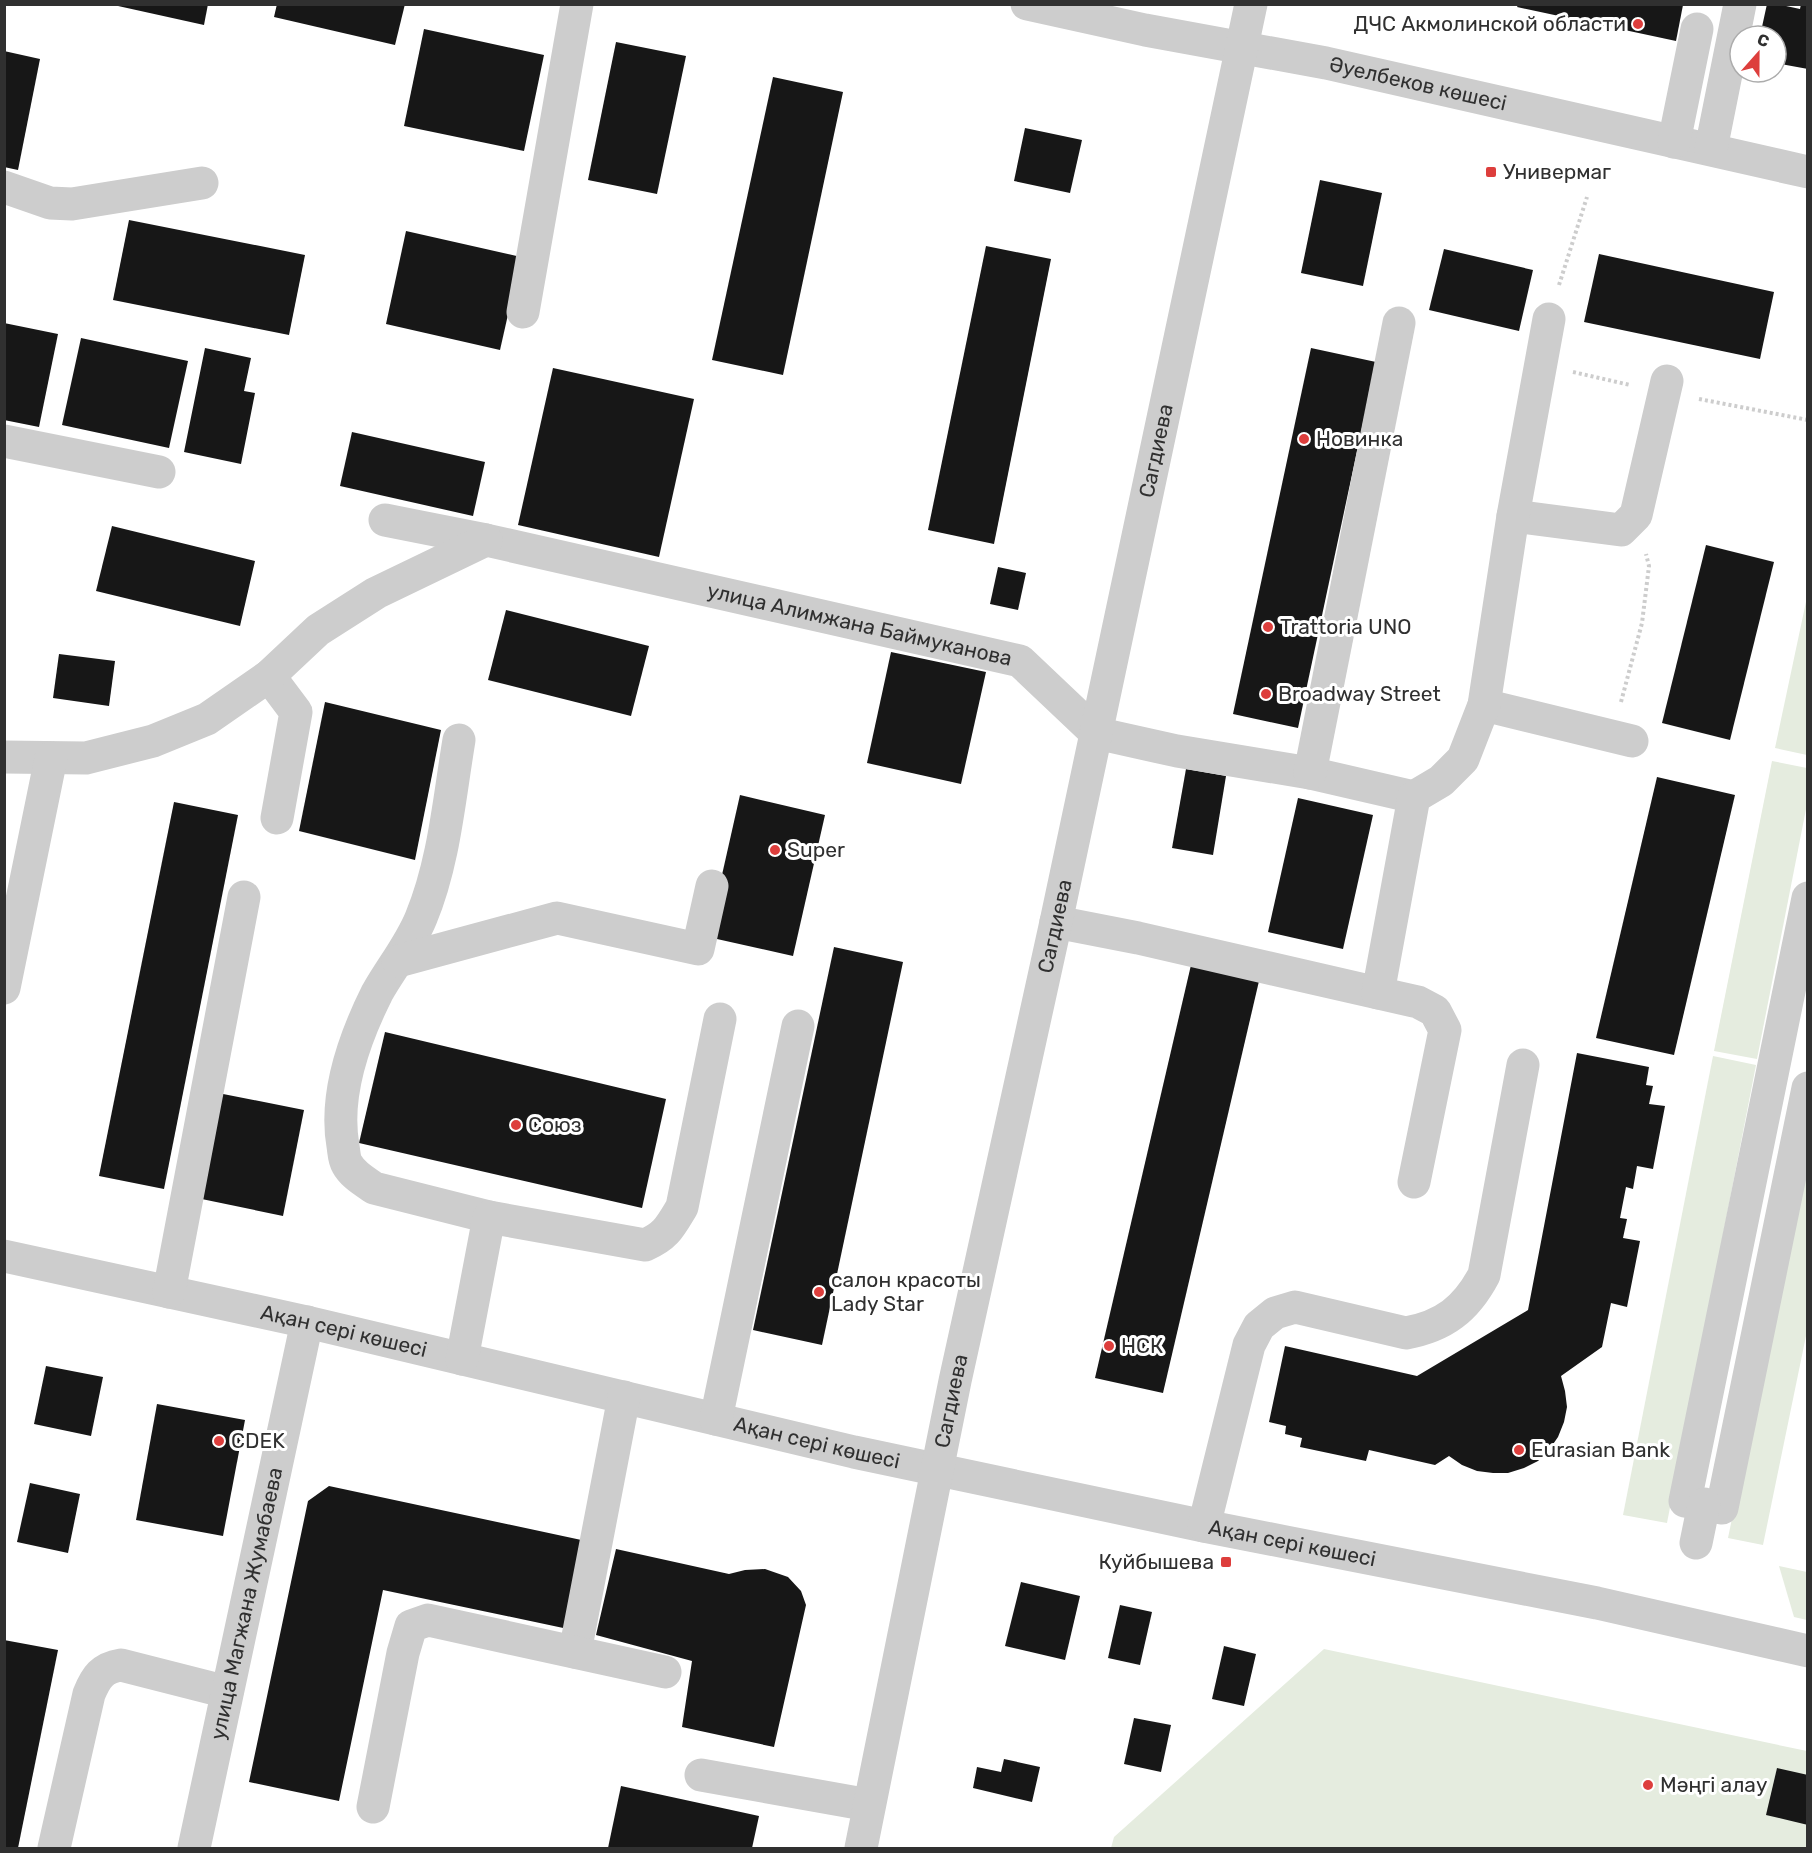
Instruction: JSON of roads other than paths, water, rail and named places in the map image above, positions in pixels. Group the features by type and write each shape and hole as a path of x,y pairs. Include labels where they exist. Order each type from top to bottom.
{"street":[{"path":"523,312 577,4"},
{"name":"Әуелбеков көшесі","path":"1027,4 1145,30 1326,63 1808,172"},
{"name":"Сагдиева","path":"861,1848 956,1381 1251,4"},
{"path":"1712,149 1740,4"},
{"path":"1674,142 1697,28"},
{"path":"4,187 50,203 72,204 202,183"},
{"path":"1096,733 1177,751 1310,772 1414,797 1441,781 1463,759 1484,705 1513,516 1549,320"},
{"path":"1310,772 1399,322"},
{"path":"1513,516 1621,530 1636,515 1667,381"},
{"path":"4,441 159,472"},
{"name":"улица Алимжана Баймуканова","path":"385,520 486,540 1020,661 1096,733"},
{"path":"4,757 86,758 153,741 207,719 269,676 318,630 376,593 486,540"},
{"path":"269,676 296,712 277,818"},
{"path":"1484,705 1622,738"},
{"path":"459,741 439,862 421,919 364,1021 352,1055 344,1089 339,1126 345,1163 358,1177 374,1188 489,1217 645,1245 660,1239 682,1207 720,1019"},
{"path":"4,988 51,758"},
{"path":"1378,993 1414,797"},
{"path":"398,961 557,918 698,949 712,886"},
{"path":"169,1292 244,897"},
{"path":"1769,1090 1807,1093 1722,1508 1685,1501 1769,1090 1799,985 1808,898"},
{"path":"1056,922 1138,938 1418,1002 1435,1011 1445,1030 1414,1182"},
{"path":"716,1419 798,1026"},
{"path":"1204,1526 1249,1345 1259,1326 1275,1313 1295,1307 1406,1333 1424,1329 1444,1320 1474,1294 1484,1275 1523,1065"},
{"path":"1747,1197 1784,1205"},
{"path":"462,1359 489,1217"},
{"name":"Ақан сері көшесі","path":"4,1256 307,1323 938,1470 1204,1526 1597,1604 1808,1651"},
{"path":"1724,1309 1761,1316"},
{"name":"улица Магжана Жумабаева","path":"194,1848 307,1323"},
{"path":"575,1652 624,1397"},
{"path":"1703,1413 1740,1422"},
{"path":"1696,1543 1704,1504"},
{"path":"373,1807 403,1653 411,1626 428,1620 665,1672"},
{"path":"54,1848 89,1694 100,1674 110,1667 121,1665 227,1692"},
{"path":"701,1775 869,1805"}],"place":[{"name":"ДЧС Акмолинской области","path":"1638,24"},
{"name":"Универмаг","path":"1491,172"},
{"name":"Новинка","path":"1304,439"},
{"name":"Trattoria UNO","path":"1268,627"},
{"name":"Broadway Street","path":"1266,694"},
{"name":"Super","path":"775,850"},
{"name":"Союз","path":"516,1125"},
{"name":"салон красоты Lady Star","path":"819,1292"},
{"name":"НСК","path":"1109,1346"},
{"name":"CDEK","path":"219,1441"},
{"name":"Eurasian Bank","path":"1519,1450"},
{"name":"Куйбышева","path":"1226,1562"},
{"name":"Мәңгі алау","path":"1648,1785"}]}
